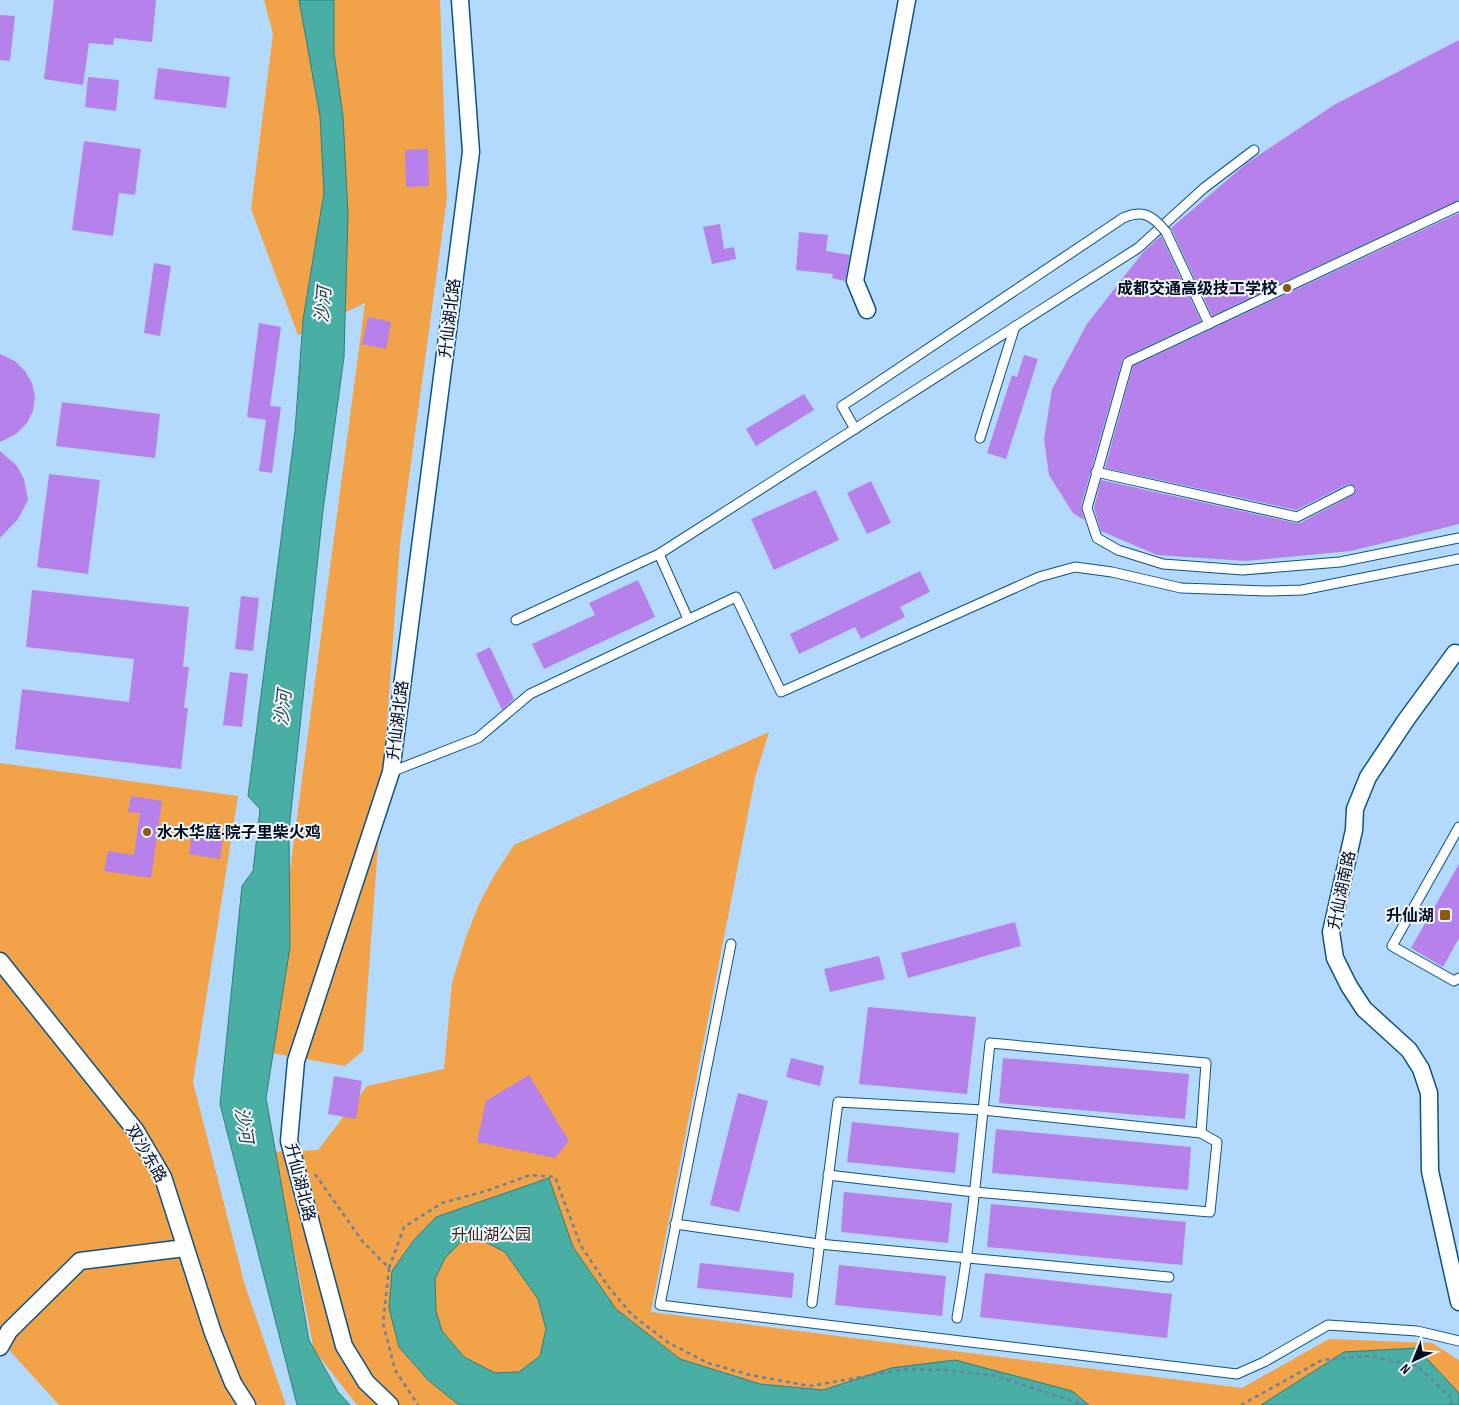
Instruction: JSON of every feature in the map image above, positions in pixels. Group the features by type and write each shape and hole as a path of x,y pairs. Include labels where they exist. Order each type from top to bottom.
{"street":[{"name":"升仙湖北路","path":"390,1405 366,1382 344,1346 289,1140 296,1060 391,772 471,152 460,0"},
{"path":"867,310 855,281 907,0"},
{"name":"升仙湖南路","path":"1456,653 1406,720 1368,778 1355,809 1354,830 1331,932 1335,958 1349,986 1364,1009 1409,1050 1421,1069 1429,1094 1430,1171 1459,1302"},
{"name":"双沙东路","path":"0,961 136,1131 163,1177 213,1333 233,1383 247,1405"},
{"path":"0,1347 9,1332 80,1261 186,1248"}],"lane":[{"path":"516,620 659,554 1138,248 1204,188 1254,150"},
{"path":"1459,206 1128,362 1087,508 1097,538 1118,550 1163,564 1243,570 1340,562 1459,538"},
{"path":"855,429 842,406 1123,218 1138,214 1148,215 1156,220 1170,237 1209,324"},
{"path":"980,438 1015,326"},
{"path":"1096,472 1297,517 1350,490"},
{"path":"659,554 688,619"},
{"path":"391,772 478,738 530,694 736,597 780,692 1039,577 1075,567 1112,572 1181,588 1267,591 1302,590 1459,559"},
{"path":"1459,827 1392,946 1454,981 1459,978"},
{"path":"731,944 660,1305 1237,1374 1264,1362 1328,1325 1417,1331 1459,1341"},
{"path":"957,1318 968,1258 990,1043 1206,1063 1201,1133"},
{"path":"812,1303 819,1244 828,1175 838,1102 983,1110 1201,1133 1217,1142 1210,1212 974,1192 828,1175"},
{"path":"675,1224 819,1244 1170,1277"}],"path":[{"path":"311,1168 363,1242 389,1268 383,1323 396,1370 418,1405"},
{"path":"1240,1405 1322,1360 1368,1356 1418,1366 1452,1400 1450,1405"}],"green space":[{"path":"264,0 440,0 447,198 400,544 363,1051 345,1066 266,1052 365,303 298,335 251,209 273,34"},
{"name":"升仙湖公园","path":"769,732 755,778 651,1312 1242,1388 1329,1339 1432,1343 1459,1360 1459,1405 357,1405 314,1350 274,1152 318,1150 367,1086 444,1069 452,983 466,937 479,904 514,845"},
{"path":"0,763 238,796 193,1082 244,1282 286,1405 59,1405 0,1340"}],"water":[{"name":"沙河","path":"299,0 334,0 334,53 343,116 348,215 344,357 323,510 289,830 290,947 266,1098 309,1340 338,1392 350,1405 297,1405 220,1104 242,886 253,871 260,809 248,796 295,431 303,320 324,193 320,116"},
{"path":"549,1178 573,1247 616,1309 680,1359 760,1384 823,1390 891,1368 955,1360 1072,1391 1089,1405 459,1405 428,1380 399,1347 389,1308 392,1271 414,1240 436,1217","holes":["481,1240 505,1252 538,1299 546,1329 540,1356 519,1372 495,1373 464,1357 442,1331 436,1311 435,1279 445,1258 461,1242"]},
{"path":"1417,1348 1459,1393 1459,1405 1261,1405 1344,1352"}],"building":[{"path":"54,0 156,0 152,42 114,38 113,45 89,43 83,85 44,79"},
{"path":"0,15 15,16 10,61 0,60"},
{"path":"1459,40 1459,200 1212,316 1171,228 1247,163 1334,105"},
{"path":"158,68 230,77 226,108 154,99"},
{"path":"88,77 119,80 116,111 85,107"},
{"path":"84,141 141,149 135,195 119,193 113,236 72,230"},
{"path":"428,149 429,186 406,187 405,150"},
{"path":"1459,213 1459,524 1351,551 1246,561 1157,555 1101,531 1094,508 1101,480 1296,523 1300,523 1353,495 1356,488 1348,484 1296,510 1105,468 1133,366"},
{"path":"720,224 724,249 734,247 736,259 712,264 703,227"},
{"path":"799,232 828,235 826,251 850,255 845,281 832,278 833,274 796,270"},
{"path":"1161,236 1201,321 1123,358 1081,506 1084,520 1073,513 1049,475 1044,439 1052,389 1087,324 1144,251"},
{"path":"154,263 171,266 160,336 144,333"},
{"path":"368,317 391,322 386,349 362,344"},
{"path":"259,323 281,327 270,406 281,407 272,473 259,471 266,420 247,417"},
{"path":"0,354 15,361 25,371 32,383 35,397 33,411 27,423 16,434 0,442"},
{"path":"1024,355 1038,359 1006,459 987,453 1012,375 1017,377"},
{"path":"804,394 814,410 756,446 746,429"},
{"path":"62,402 160,414 155,458 56,446"},
{"path":"0,451 17,466 24,479 28,500 18,519 0,538"},
{"path":"49,474 100,480 88,574 37,567"},
{"path":"871,481 891,523 867,534 847,493"},
{"path":"816,490 839,540 774,570 751,519"},
{"path":"920,571 930,592 900,607 905,617 861,639 855,627 799,654 790,634"},
{"path":"638,580 655,617 544,669 532,644 595,615 589,603"},
{"path":"32,590 189,607 183,667 189,667 184,708 188,708 181,769 15,749 22,689 129,702 134,659 26,647"},
{"path":"241,596 259,598 253,651 235,649"},
{"path":"490,647 514,699 502,710 476,654"},
{"path":"230,672 248,674 242,727 223,725"},
{"name":"水木华庭·院子里柴火鸡","path":"131,796 162,801 151,878 104,871 108,851 134,855 140,813 128,812"},
{"path":"192,835 223,840 220,859 189,854"},
{"name":"升仙湖","path":"1459,864 1459,938 1443,967 1411,948"},
{"path":"1015,922 1021,946 908,978 901,953"},
{"path":"879,956 885,979 830,992 824,969"},
{"path":"868,1007 976,1017 967,1094 859,1084"},
{"path":"791,1058 824,1066 820,1086 786,1077"},
{"path":"1003,1058 1189,1074 1185,1119 999,1103"},
{"path":"529,1075 569,1141 555,1158 477,1142 486,1101"},
{"path":"334,1076 362,1081 356,1119 328,1114"},
{"path":"738,1093 768,1101 739,1212 710,1205"},
{"path":"852,1122 959,1133 955,1173 847,1162"},
{"path":"996,1129 1191,1147 1188,1190 992,1173"},
{"path":"844,1192 952,1203 948,1243 841,1232"},
{"path":"991,1204 1186,1222 1182,1265 987,1247"},
{"path":"700,1263 794,1273 792,1298 697,1288"},
{"path":"839,1265 946,1276 942,1316 835,1305"},
{"path":"985,1273 1172,1294 1167,1338 980,1317"}],"place":[{"name":"成都交通高级技工学校","path":"1287,288"},
{"name":"水木华庭·院子里柴火鸡","path":"147,832"},
{"name":"升仙湖","path":"1445,915"}]}
